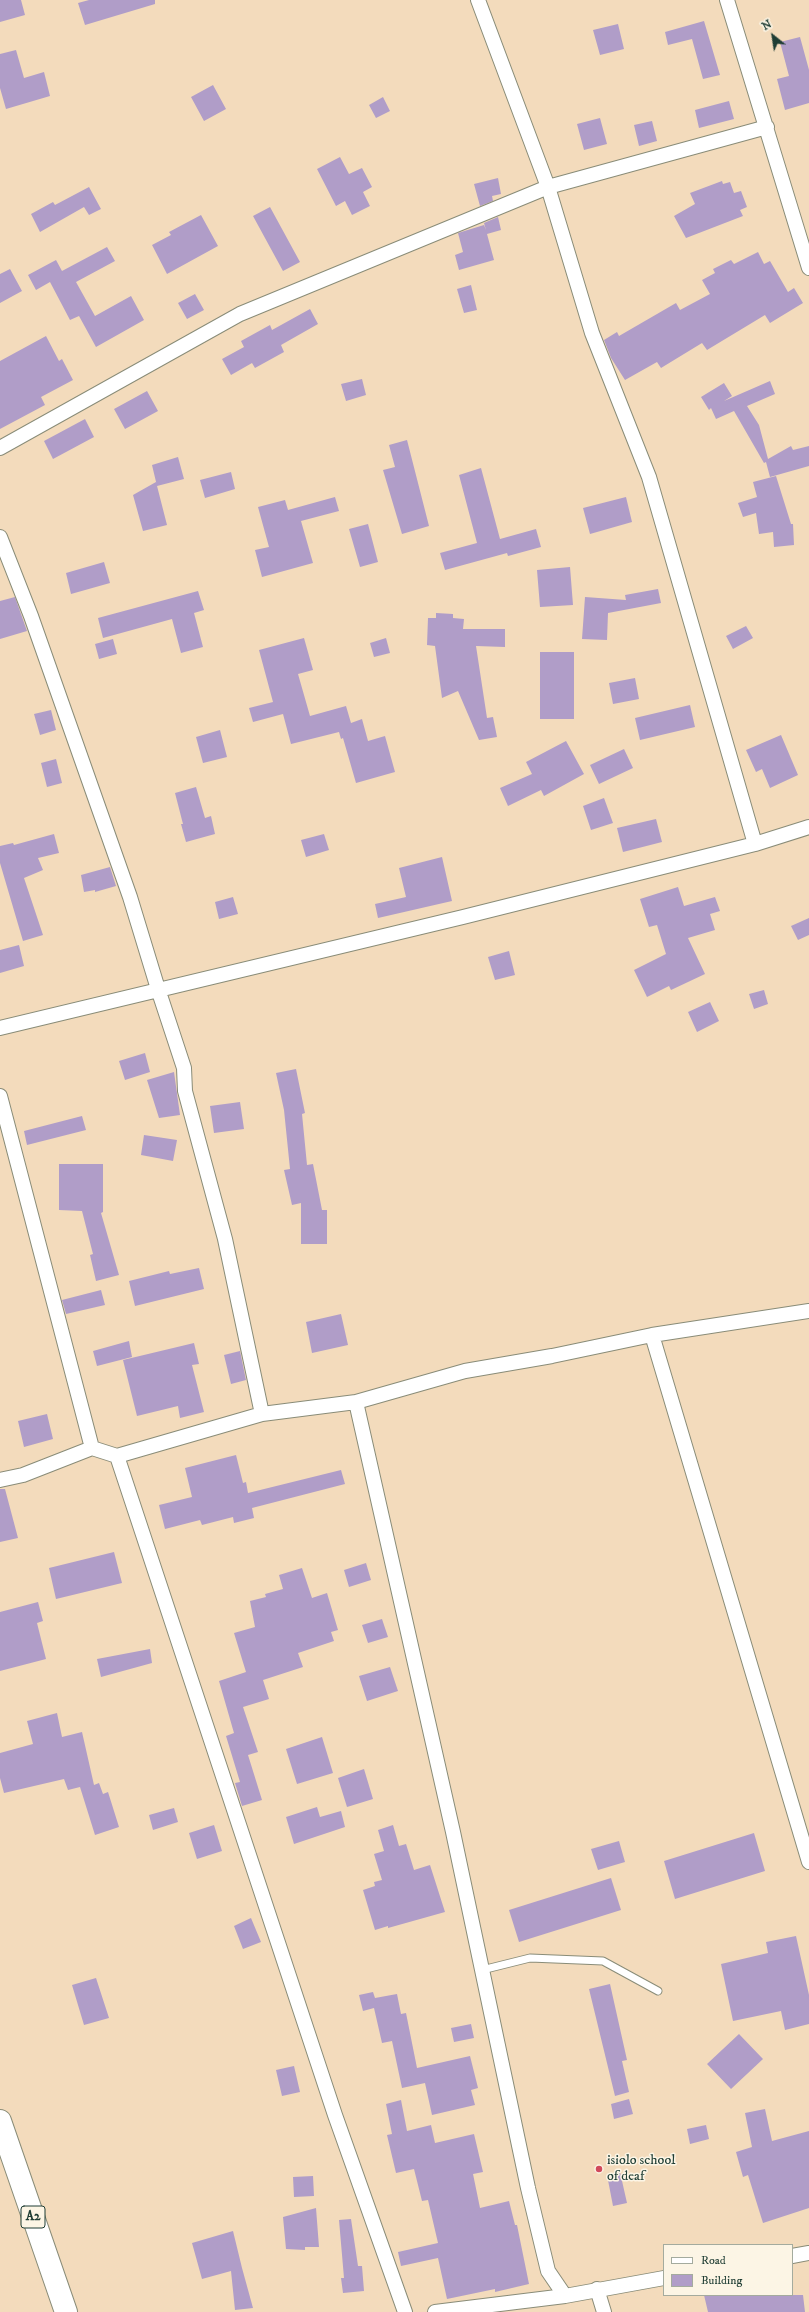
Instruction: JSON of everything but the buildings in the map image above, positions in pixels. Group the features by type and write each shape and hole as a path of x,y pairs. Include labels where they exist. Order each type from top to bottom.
{"highway":[{"name":"A2","path":"0,2121 66,2312"}],"street":[{"path":"478,0 548,187 592,334 649,477 755,844"},
{"path":"727,0 809,268"},
{"path":"0,448 240,314 548,187 767,127"},
{"path":"0,537 30,616 130,897 184,1068 185,1091 225,1239 262,1414"},
{"path":"0,1028 463,917 755,844 809,827"},
{"path":"0,1096 92,1448"},
{"path":"0,1480 23,1475 92,1448 117,1456 262,1414 356,1402 465,1370 552,1356 652,1335 809,1311"},
{"path":"652,1335 809,1862"},
{"path":"356,1402 482,1970 528,2188 548,2271 565,2296"},
{"path":"117,1456 334,2115 405,2312"},
{"path":"793,2256 809,2253"},
{"path":"435,2312 565,2296 663,2278"},
{"path":"598,2289 604,2312"}],"lane":[{"path":"482,1970 530,1958 603,1961 658,1991"}],"place":[{"name":"isiolo school of deaf","path":"599,2169"}]}
